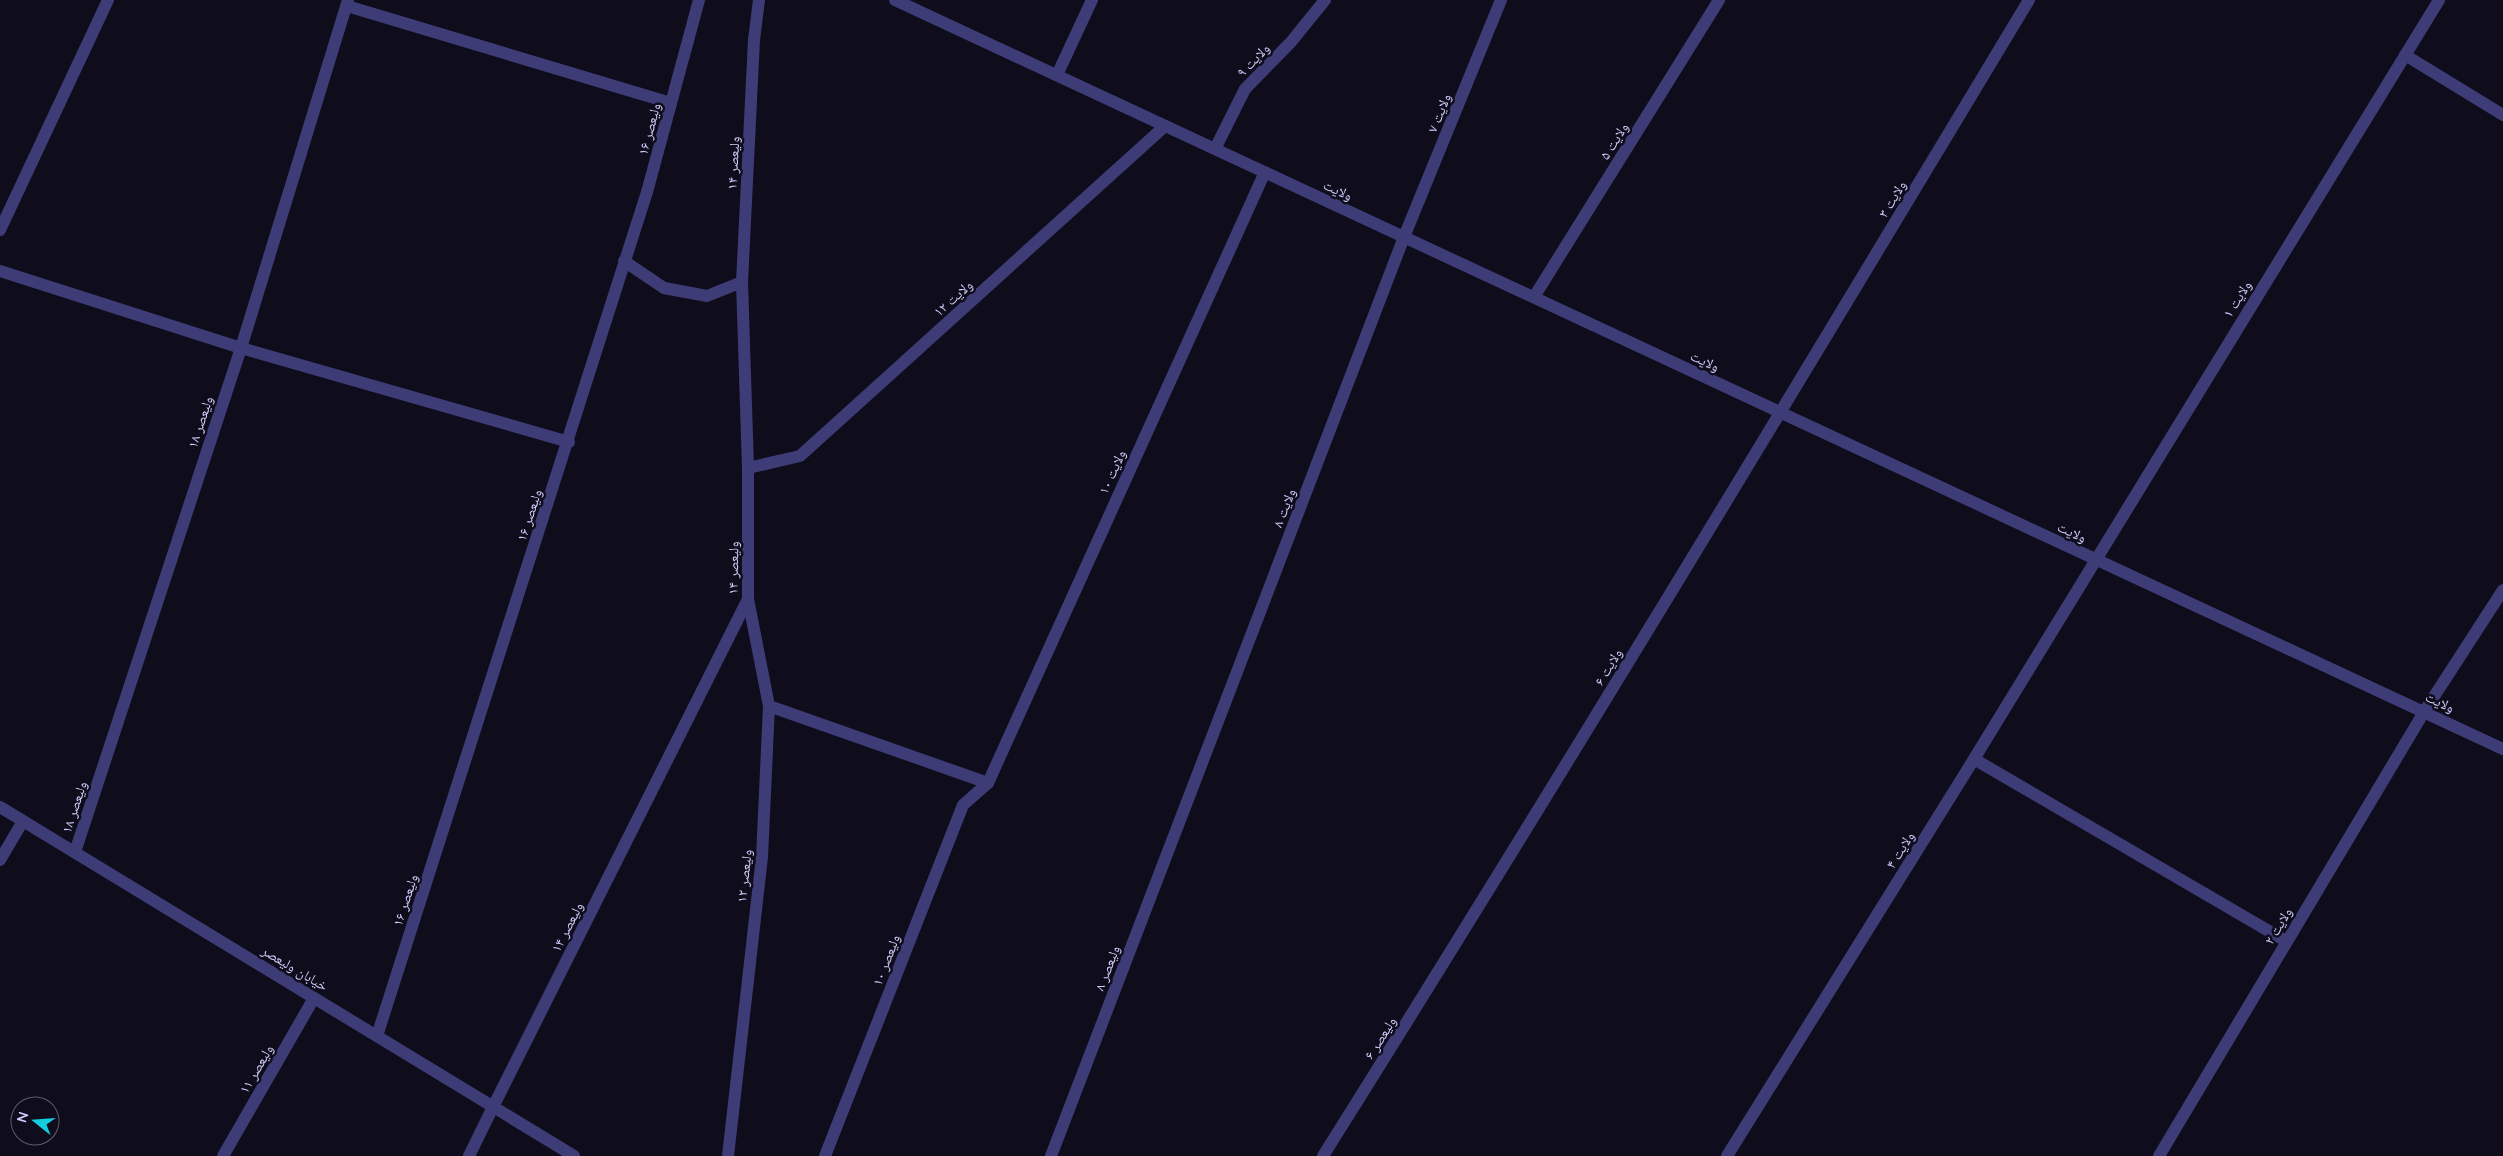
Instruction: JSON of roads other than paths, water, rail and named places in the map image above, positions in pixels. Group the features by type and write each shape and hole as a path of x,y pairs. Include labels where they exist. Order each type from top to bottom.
{"street":[{"path":"0,230 108,0"},
{"name":"ولیعصر ۱۶","path":"377,1036 569,442 647,192 699,0"},
{"name":"ولیعصر ۱۴","path":"469,1156 748,599 748,468 742,282 754,40 758,0"},
{"name":"ولایت","path":"895,0 2503,749"},
{"path":"1057,75 1092,0"},
{"name":"ولایت ۹","path":"1215,149 1245,90 1291,42 1325,0"},
{"name":"ولایت ۷","path":"1404,237 1501,0"},
{"name":"ولایت ۵","path":"1534,297 1719,0"},
{"name":"ولایت ۳","path":"1781,414 2029,0"},
{"name":"ولایت ۱","path":"2096,559 2439,0"},
{"path":"348,3 671,103"},
{"name":"ولیعصر ۱۸","path":"75,852 241,348 348,3"},
{"path":"2404,55 2503,115"},
{"name":"ولایت ۱۲","path":"748,468 800,456 1165,126"},
{"name":"ولایت ۱۰","path":"988,783 1265,172"},
{"name":"ولایت ۸","path":"1192,791 1404,237"},
{"path":"624,261 664,288 707,296 742,282"},
{"path":"0,271 241,348 569,442"},
{"name":"ولایت ۶","path":"1461,936 1781,414"},
{"name":"ولایت ۴","path":"1727,1156 2096,559"},
{"name":"ولایت ۲","path":"2159,1156 2424,712 2503,590"},
{"name":"ولیعصر ۱۲","path":"728,1156 762,857 769,706 748,599"},
{"path":"769,706 988,783"},
{"path":"1974,759 2286,942"},
{"name":"ولیعصر ۱۰","path":"825,1156 963,805 988,783"},
{"name":"ولیعصر ۸","path":"1051,1156 1192,791"},
{"name":"خیابان ولیعصر","path":"0,807 574,1156"},
{"path":"0,860 23,821"},
{"name":"ولیعصر ۶","path":"1323,1156 1461,936"},
{"name":"ولیعصر ۱۱","path":"223,1156 314,998"}]}
